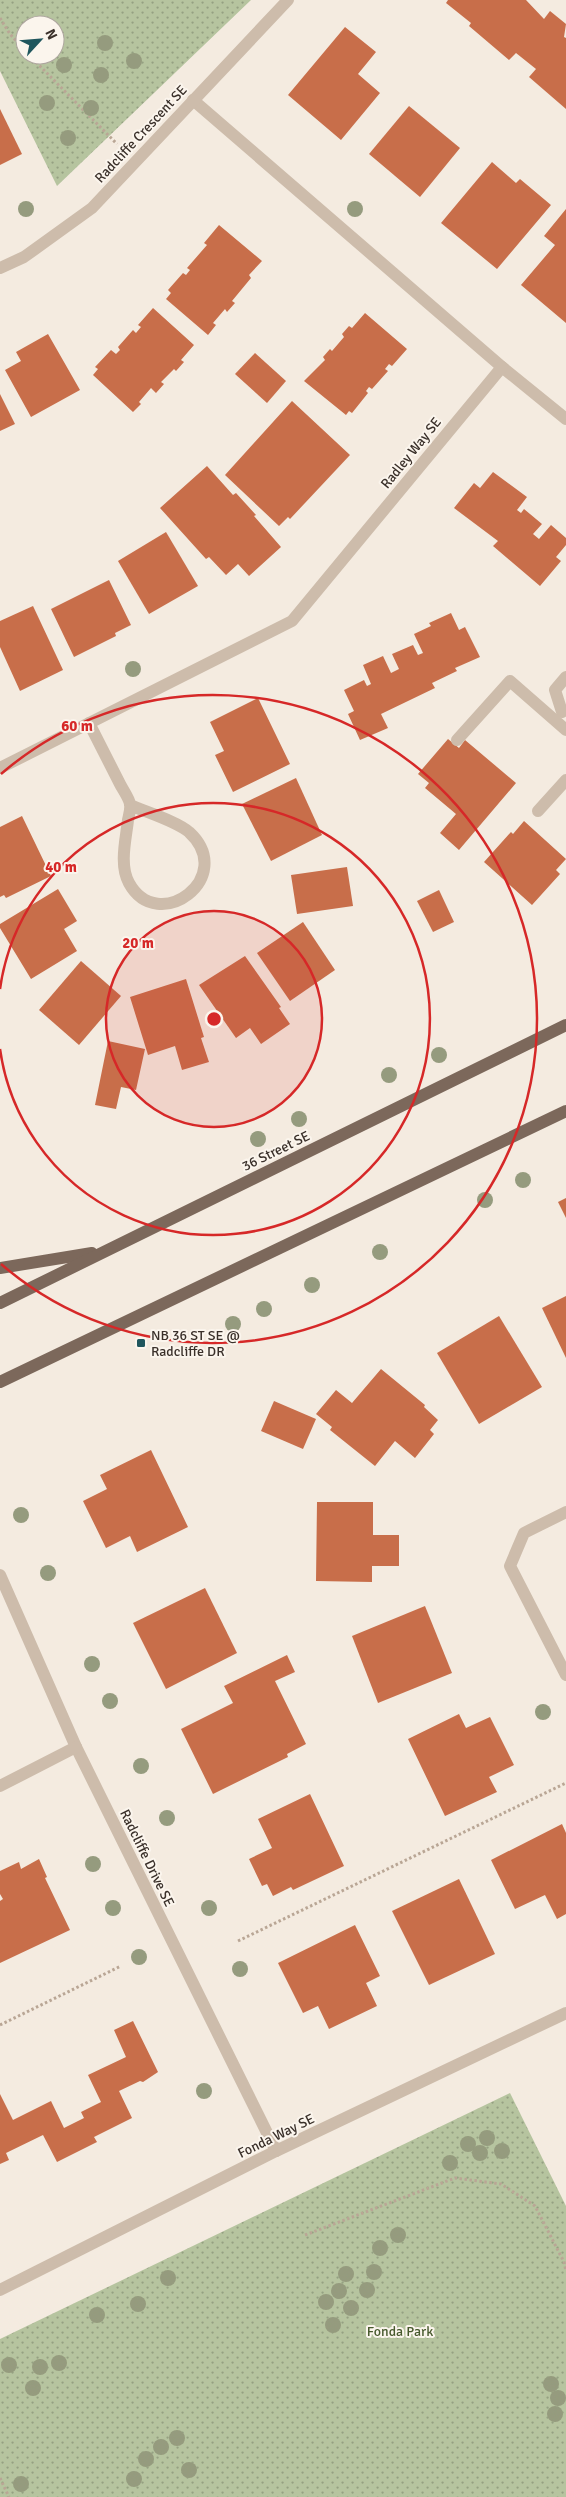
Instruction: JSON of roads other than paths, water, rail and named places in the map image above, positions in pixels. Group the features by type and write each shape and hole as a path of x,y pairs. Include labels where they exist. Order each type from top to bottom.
{"main road":[{"name":"36 Street SE","path":"0,1303 566,1026"},
{"path":"0,1382 566,1111"},
{"path":"0,1268 106,1251"}],"street":[{"name":"Radcliffe Crescent SE","path":"0,268 24,257 92,208 288,0"},
{"path":"193,100 502,367 566,419"},
{"name":"Radley Way SE","path":"0,768 292,621 502,367"},
{"path":"566,677 555,690 566,730"},
{"path":"457,740 510,681 561,714"},
{"path":"89,723 130,804 124,859 125,872 130,884 149,901 162,904 175,902 187,896 196,888 203,870 202,850 196,839 187,830 130,804"},
{"path":"538,811 566,780"},
{"path":"566,1512 524,1533 510,1566 566,1676"},
{"name":"Radcliffe Drive SE","path":"0,1575 76,1747 276,2151"},
{"path":"0,1786 76,1747"},
{"name":"Fonda Way SE","path":"0,2290 276,2151 566,2012"}],"place":[{"name":"NB 36 ST SE @ Radcliffe DR","path":"141,1343"}],"park label":[{"name":"Fonda Park","path":"400,2331"}]}
